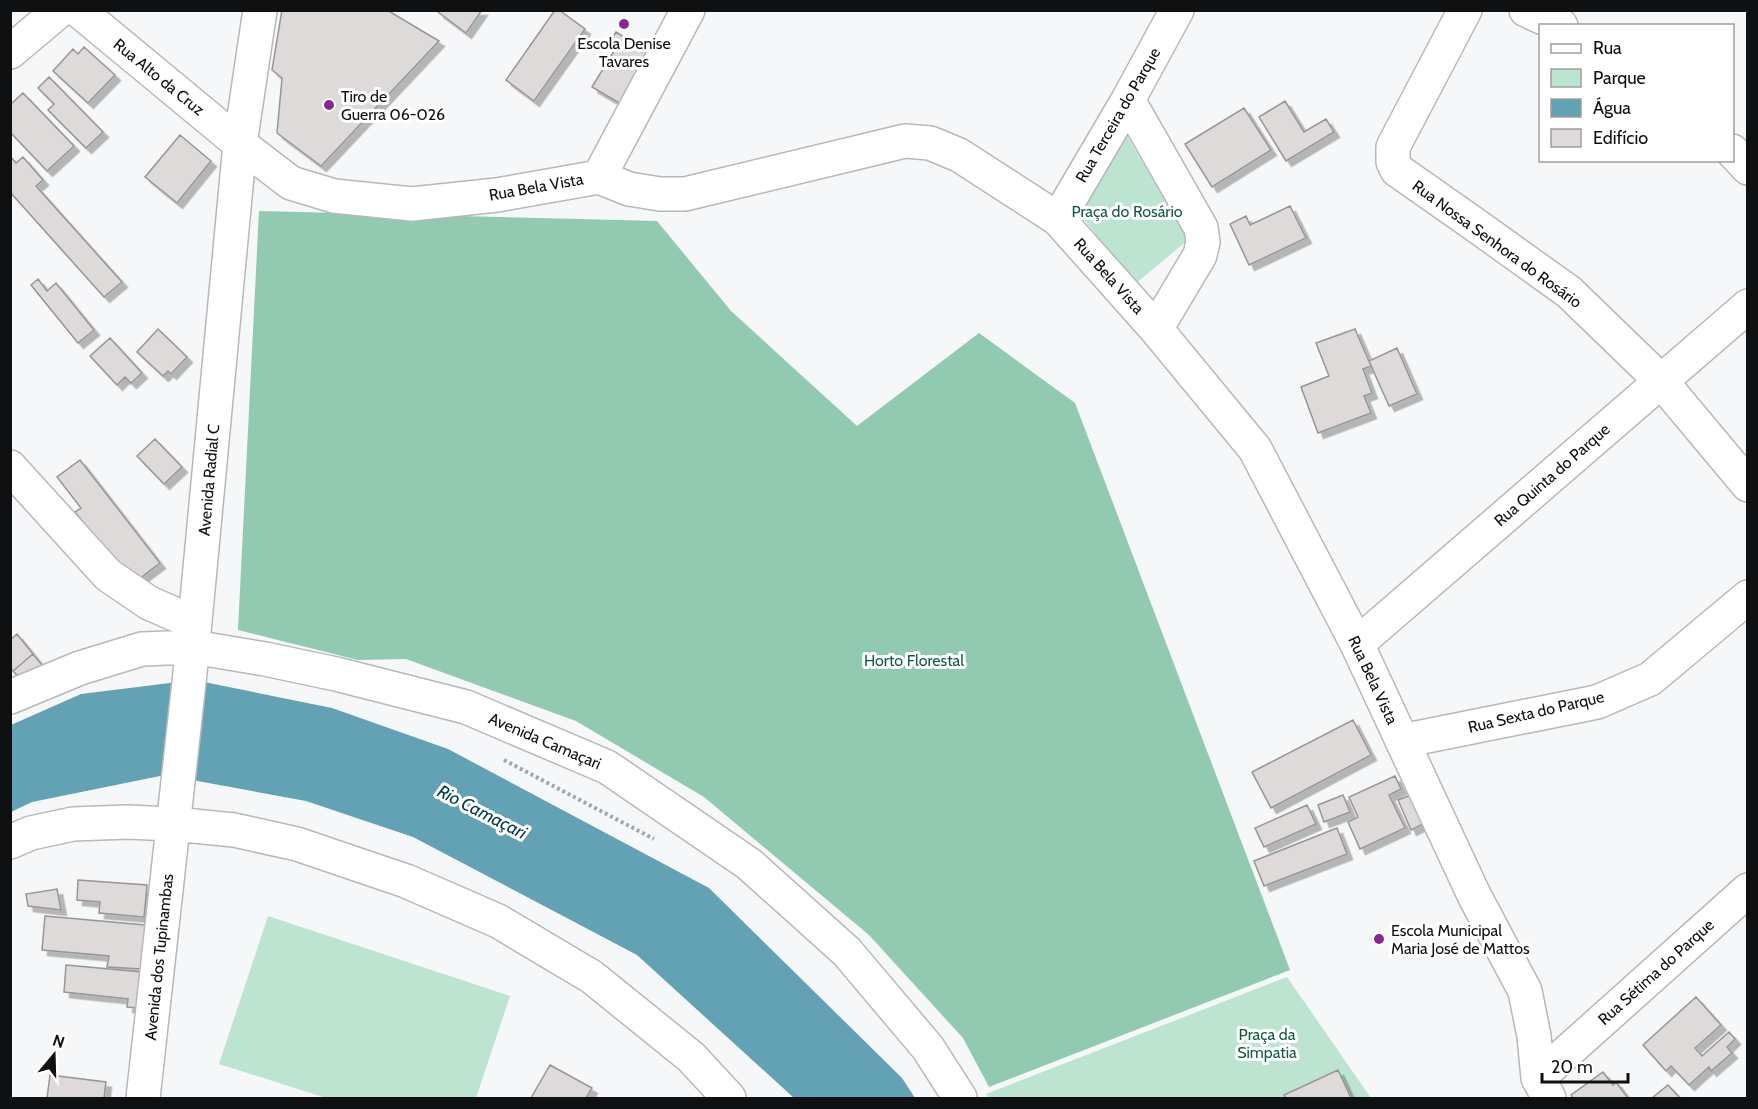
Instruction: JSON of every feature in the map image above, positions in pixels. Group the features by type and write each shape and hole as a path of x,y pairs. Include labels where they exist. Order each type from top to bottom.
{"street":[{"path":"10,52 60,10"},
{"name":"Rua Alto da Cruz","path":"78,10 240,144"},
{"name":"Avenida Radial C","path":"175,808 193,648 240,144 260,10"},
{"path":"599,177 688,10"},
{"name":"Rua Terceira do Parque","path":"1058,219 1128,100 1177,10"},
{"name":"Rua Nossa Senhora do Rosário","path":"1465,10 1393,147 1393,162 1396,170 1569,292 1660,381 1748,485"},
{"path":"1526,10 1557,24"},
{"path":"1128,100 1201,228 1203,242 1200,255 1156,329"},
{"name":"Rua Bela Vista","path":"240,144 291,183 334,196 412,204 498,195 599,177 629,189 660,194 685,194 905,141 930,143 959,155 1058,219 1156,329 1255,449 1357,644 1474,895 1525,991 1544,1088"},
{"path":"1734,153 1748,168"},
{"name":"Rua Quinta do Parque","path":"1357,644 1748,306"},
{"path":"10,467 108,575 149,603 193,648"},
{"name":"Rua Sexta do Parque","path":"1402,741 1597,702 1650,679 1748,597"},
{"name":"Avenida Camaçari","path":"10,697 80,668 142,649 193,648 265,659 336,674 466,707 607,767 749,864 847,952 928,1048 960,1098"},
{"path":"10,842 31,833 73,824 127,822 175,808 234,830 297,844 406,881 498,921 592,977 691,1057 729,1098"},
{"name":"Avenida dos Tupinambas","path":"143,1098 175,808"},
{"name":"Rua Sétima do Parque","path":"1544,1088 1748,890"}],"path":[{"path":"495,755 659,842"}],"green space":[{"name":"Praça do Rosário","path":"1126,134 1188,240 1135,284 1080,214"},
{"name":"Horto Florestal","path":"259,211 657,221 731,311 857,426 979,333 1075,403 1290,970 989,1087 963,1038 869,935 704,797 576,721 406,659 358,660 238,630"},
{"path":"268,916 510,996 476,1098 326,1098 219,1064"},
{"name":"Praça da Simpatia","path":"1287,977 1371,1098 989,1098 986,1094"}],"water":[{"name":"Rio Camaçari","path":"194,680 332,708 448,749 709,888 902,1078 915,1098 794,1098 637,955 413,837 306,801 165,775 32,802 11,812 11,725 81,694"}],"building":[{"name":"Tiro de Guerra 06-026","path":"282,10 387,10 439,41 321,166 277,133 282,78 272,70"},
{"path":"439,10 482,10 466,33 438,12"},
{"path":"555,10 559,10 585,29 534,101 506,80"},
{"path":"616,32 651,54 621,104 592,87 614,51 607,46"},
{"path":"84,47 115,75 88,103 53,71 73,49 78,54"},
{"path":"49,77 103,132 86,148 48,110 54,104 38,88"},
{"path":"23,93 74,146 47,171 10,132 10,105"},
{"path":"1285,101 1304,132 1326,119 1334,132 1286,161 1259,117"},
{"path":"1244,108 1271,150 1212,187 1185,144"},
{"path":"180,135 211,161 177,203 145,177"},
{"path":"10,156 16,163 23,157 43,180 36,186 122,282 104,297 10,192"},
{"path":"1290,206 1306,238 1249,265 1230,224 1246,216 1250,225"},
{"path":"38,279 47,291 56,283 94,330 78,343 31,285"},
{"path":"158,329 187,357 171,374 168,371 163,376 137,352"},
{"path":"1355,329 1371,366 1363,369 1372,393 1364,396 1371,413 1318,433 1301,387 1329,376 1316,343"},
{"path":"110,338 142,373 131,383 125,377 117,385 90,356"},
{"path":"1397,348 1417,394 1389,406 1369,361"},
{"path":"155,439 182,467 164,484 137,456"},
{"path":"80,460 160,563 131,585 75,512 81,508 57,477"},
{"path":"17,634 33,654 13,671 10,668 10,640"},
{"path":"33,654 50,675 26,684 13,671"},
{"path":"1353,720 1371,755 1271,808 1252,772"},
{"path":"1395,776 1401,789 1389,795 1405,828 1360,849 1348,822 1358,817 1349,797"},
{"path":"1343,795 1350,812 1324,822 1318,805"},
{"path":"1411,795 1423,824 1411,830 1398,800"},
{"path":"1307,805 1316,824 1264,847 1255,828"},
{"path":"1337,828 1347,854 1264,886 1254,861"},
{"path":"78,880 147,885 144,917 99,913 100,902 77,900"},
{"path":"57,889 61,910 28,906 26,894"},
{"path":"45,916 145,925 142,969 107,967 109,956 42,950"},
{"path":"66,965 142,972 139,1008 127,1007 128,999 64,992"},
{"path":"1696,997 1721,1025 1695,1048 1702,1056 1729,1032 1735,1039 1727,1047 1732,1053 1711,1071 1709,1067 1689,1085 1671,1066 1666,1071 1643,1045"},
{"path":"550,1065 592,1088 586,1098 531,1098"},
{"path":"1338,1070 1351,1098 1286,1098 1284,1095"},
{"path":"1603,1072 1613,1085 1616,1082 1628,1098 1573,1098 1571,1095"},
{"path":"50,1075 106,1082 104,1098 47,1098"},
{"path":"1668,1085 1680,1098 1652,1098"}],"place":[{"name":"Escola Denise Tavares","path":"624,24"},
{"name":"Tiro de Guerra 06-026","path":"329,105"},
{"name":"Escola Municipal Maria José de Mattos","path":"1379,939"}]}
